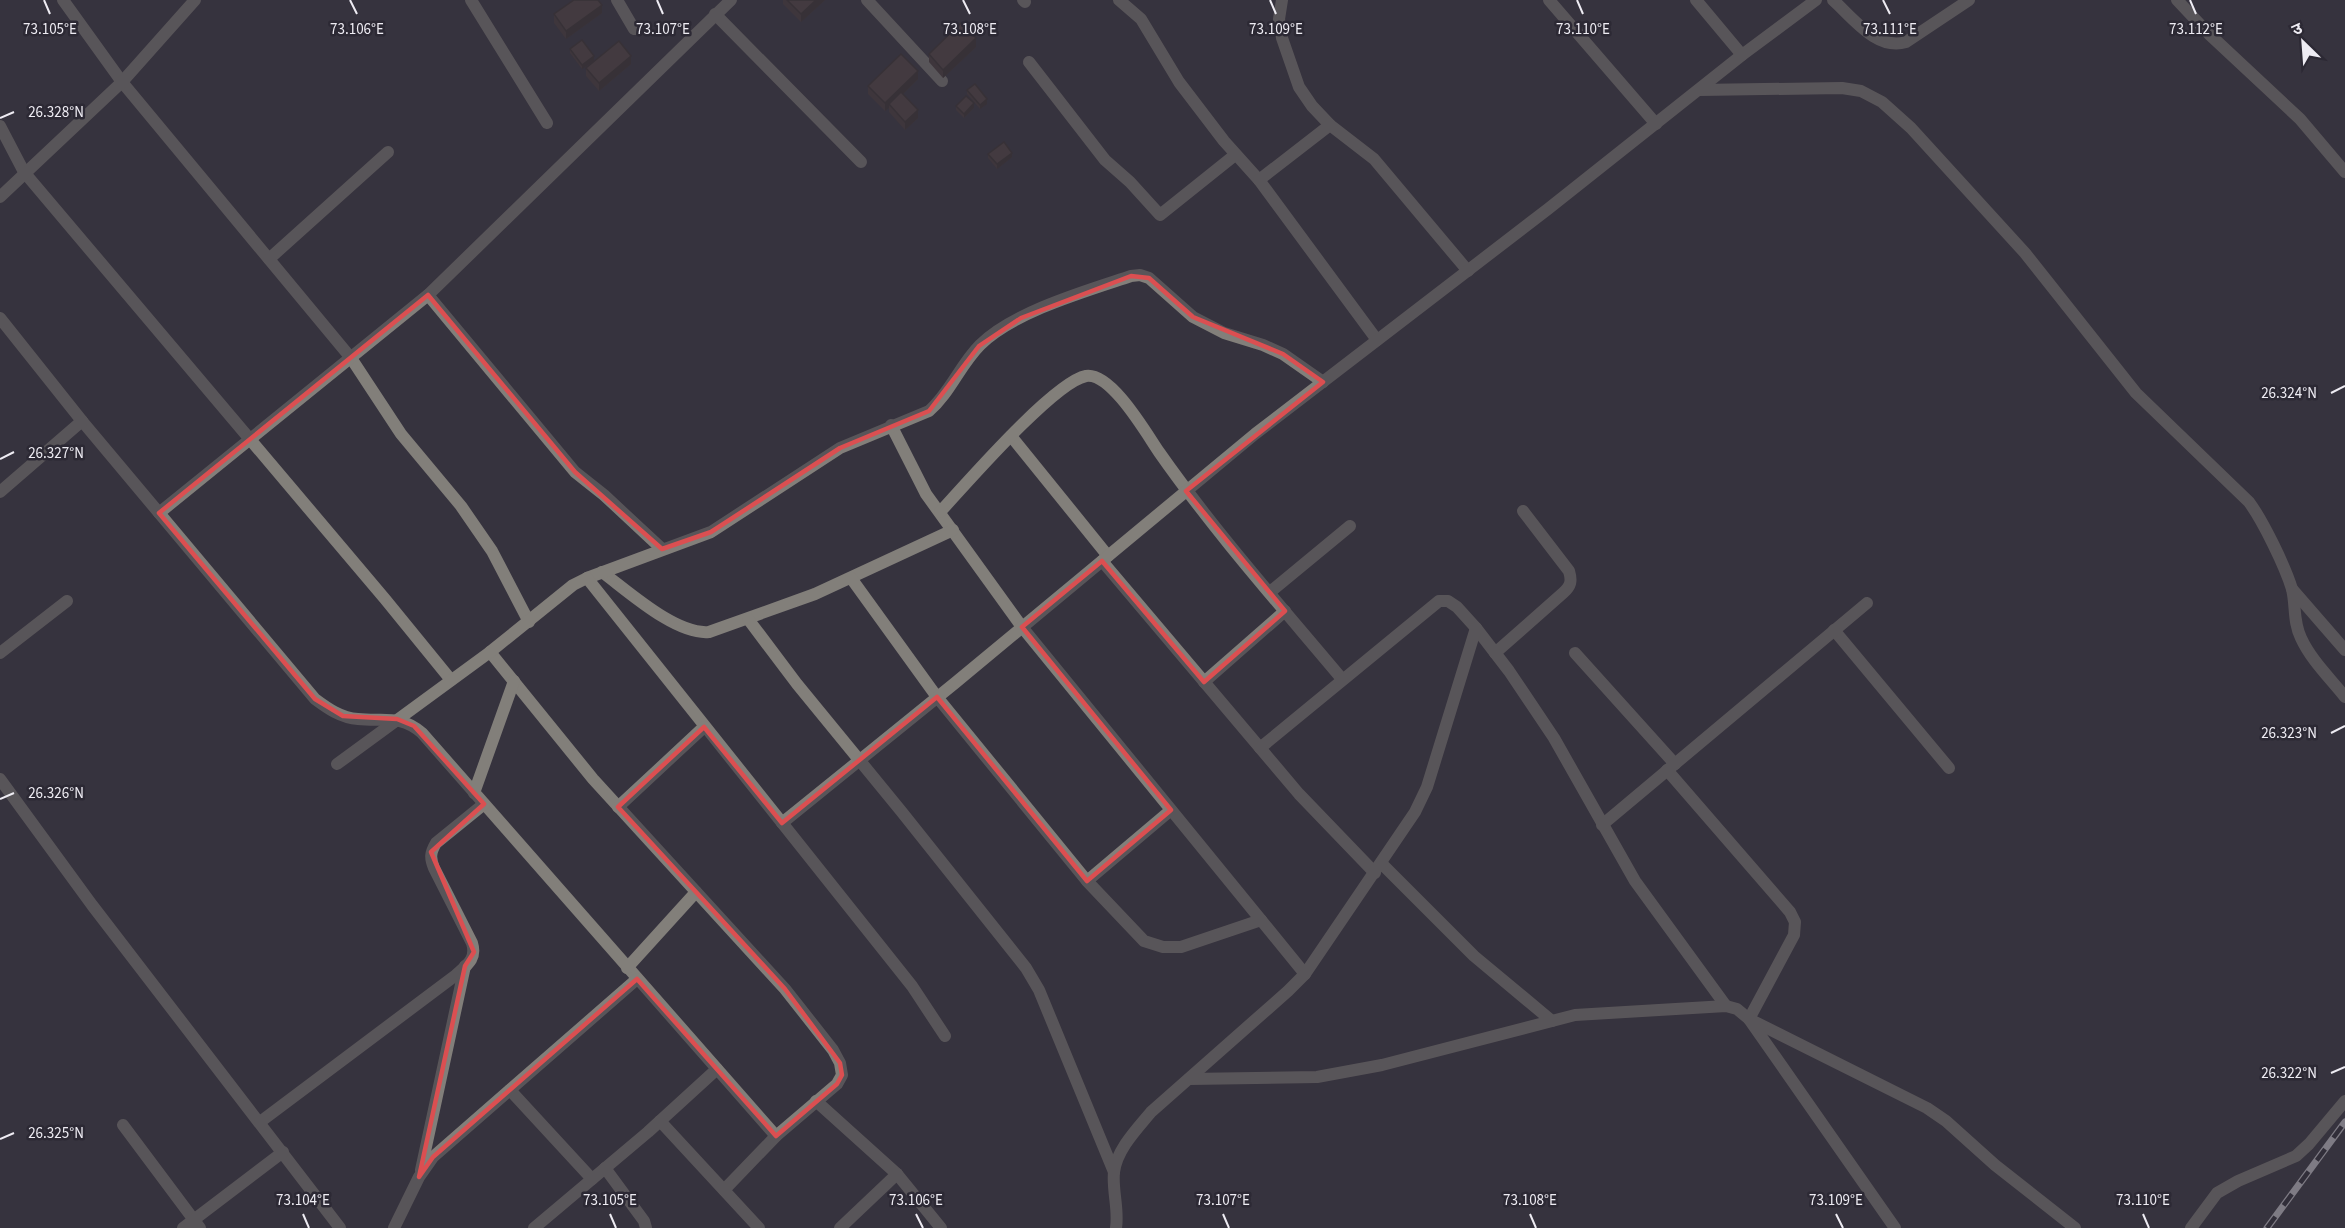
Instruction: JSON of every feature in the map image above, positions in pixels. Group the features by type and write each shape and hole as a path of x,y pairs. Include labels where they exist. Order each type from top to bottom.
{"street":[{"path":"63,0 122,81 351,358 401,434 461,506 492,551 530,622"},
{"path":"0,197 122,81 195,0"},
{"path":"471,0 547,123"},
{"path":"617,0 634,29"},
{"path":"159,513 428,295 731,0"},
{"path":"867,0 942,81"},
{"path":"1119,0 1141,19 1179,82 1235,155 1259,180 1377,340"},
{"path":"1282,0 1279,19 1282,38 1299,87 1312,106 1330,125 1374,159 1468,271"},
{"path":"1549,0 1656,124"},
{"path":"1696,0 1742,55"},
{"path":"782,823 1186,491 1742,55 1816,0"},
{"path":"1833,0 1871,35 1883,42 1896,45 1906,42 1969,0"},
{"path":"2177,0 2209,34 2300,119 2345,172"},
{"path":"715,14 861,162"},
{"path":"1029,62 1105,160 1130,182 1160,215 1235,155"},
{"path":"1699,90 1842,88 1861,92 1895,112 2025,253 2136,393 2249,502 2258,514 2291,588 2345,650"},
{"path":"1259,180 1330,125"},
{"path":"0,126 24,172 451,680"},
{"path":"269,259 388,152"},
{"path":"337,764 530,622 573,585 711,532 833,452 891,425 929,411 937,405 964,364 988,338 1021,318 1058,300 1140,275 1149,278 1193,317 1224,333 1283,354 1323,382"},
{"path":"428,295 575,472 604,495 662,549"},
{"path":"0,318 82,421 315,699 327,708 350,718 397,719 414,726 422,733 776,1136"},
{"path":"940,512 1023,423 1070,384 1088,376 1097,378 1108,385 1125,404 1186,491 1342,680"},
{"path":"0,492 82,421"},
{"path":"891,425 926,494 1022,627 1305,974"},
{"path":"1011,436 1105,559 1204,682 1299,794 1473,956 1552,1021"},
{"path":"1495,653 1563,593 1572,580 1569,572 1523,511"},
{"path":"1270,592 1350,526"},
{"path":"602,572 667,619 698,633 709,632 815,594 953,530"},
{"path":"587,578 912,986 945,1036"},
{"path":"851,578 938,697 1087,880 1144,940 1162,947 1181,947 1261,920"},
{"path":"2291,588 2295,622 2301,639 2345,697"},
{"path":"0,653 67,601"},
{"path":"1260,748 1439,601 1448,601 1457,607 1476,628 1554,738 1635,882 1726,1006"},
{"path":"1602,825 1867,603"},
{"path":"1204,682 1285,611"},
{"path":"748,619 858,761 901,811 1011,950 1039,990 1114,1172"},
{"path":"1116,1228 1114,1172 1119,1155 1136,1129 1151,1112 1305,974 1415,812 1427,787 1476,628"},
{"path":"1834,630 1949,768"},
{"path":"490,652 618,807 785,989 833,1050 840,1063 842,1075 837,1084 776,1136 723,1190"},
{"path":"1575,653 1783,903 1795,922 1794,935 1749,1019"},
{"path":"474,793 514,681"},
{"path":"618,807 704,727"},
{"path":"0,779 92,904 340,1228"},
{"path":"260,1122 472,960 474,952 434,868 431,852 436,843 484,804"},
{"path":"1087,880 1171,810"},
{"path":"627,968 696,892"},
{"path":"420,1177 465,966"},
{"path":"394,1228 433,1157 637,979"},
{"path":"1189,1079 1317,1077 1382,1065 1592,1012 1726,1006 1737,1009 1749,1019 1927,1108 1946,1121 1995,1165 2075,1228"},
{"path":"1749,1019 1895,1228"},
{"path":"534,1228 660,1121 717,1069"},
{"path":"510,1090 592,1179"},
{"path":"816,1101 897,1174 941,1228"},
{"path":"2190,1228 2217,1193 2238,1181 2296,1156 2345,1101"},
{"path":"660,1121 759,1228"},
{"path":"123,1125 197,1224"},
{"path":"183,1228 197,1224 283,1152"},
{"path":"605,1168 644,1221 646,1228"},
{"path":"840,1228 897,1174"}],"highlighted area":[{"path":"1131,276 1149,278 1193,317 1283,354 1323,382 1186,491 1285,611 1204,682 1102,561 1022,627 1171,810 1087,881 937,697 782,823 704,727 618,807 785,989 840,1063 842,1075 837,1084 776,1136 637,979 433,1157 419,1177 465,966 474,952 431,852 484,804 414,726 397,719 343,716 315,699 159,513 428,295 575,472 662,549 711,532 840,448 929,411 979,346 1021,318"}],"building":[{"path":"574,0 598,0 602,5 566,31 554,14"},
{"path":"787,0 816,0 801,14"},
{"path":"961,23 976,38 943,70 929,54"},
{"path":"582,40 594,56 582,65 570,49"},
{"path":"619,41 631,56 599,83 586,68"},
{"path":"901,54 918,71 885,103 868,86"},
{"path":"975,84 987,99 980,105 967,90"},
{"path":"901,92 918,110 905,122 889,104"},
{"path":"966,96 974,103 964,114 956,106"},
{"path":"1004,142 1012,153 997,164 988,154"}],"railway":[{"path":"2267,1228 2345,1122"}]}
